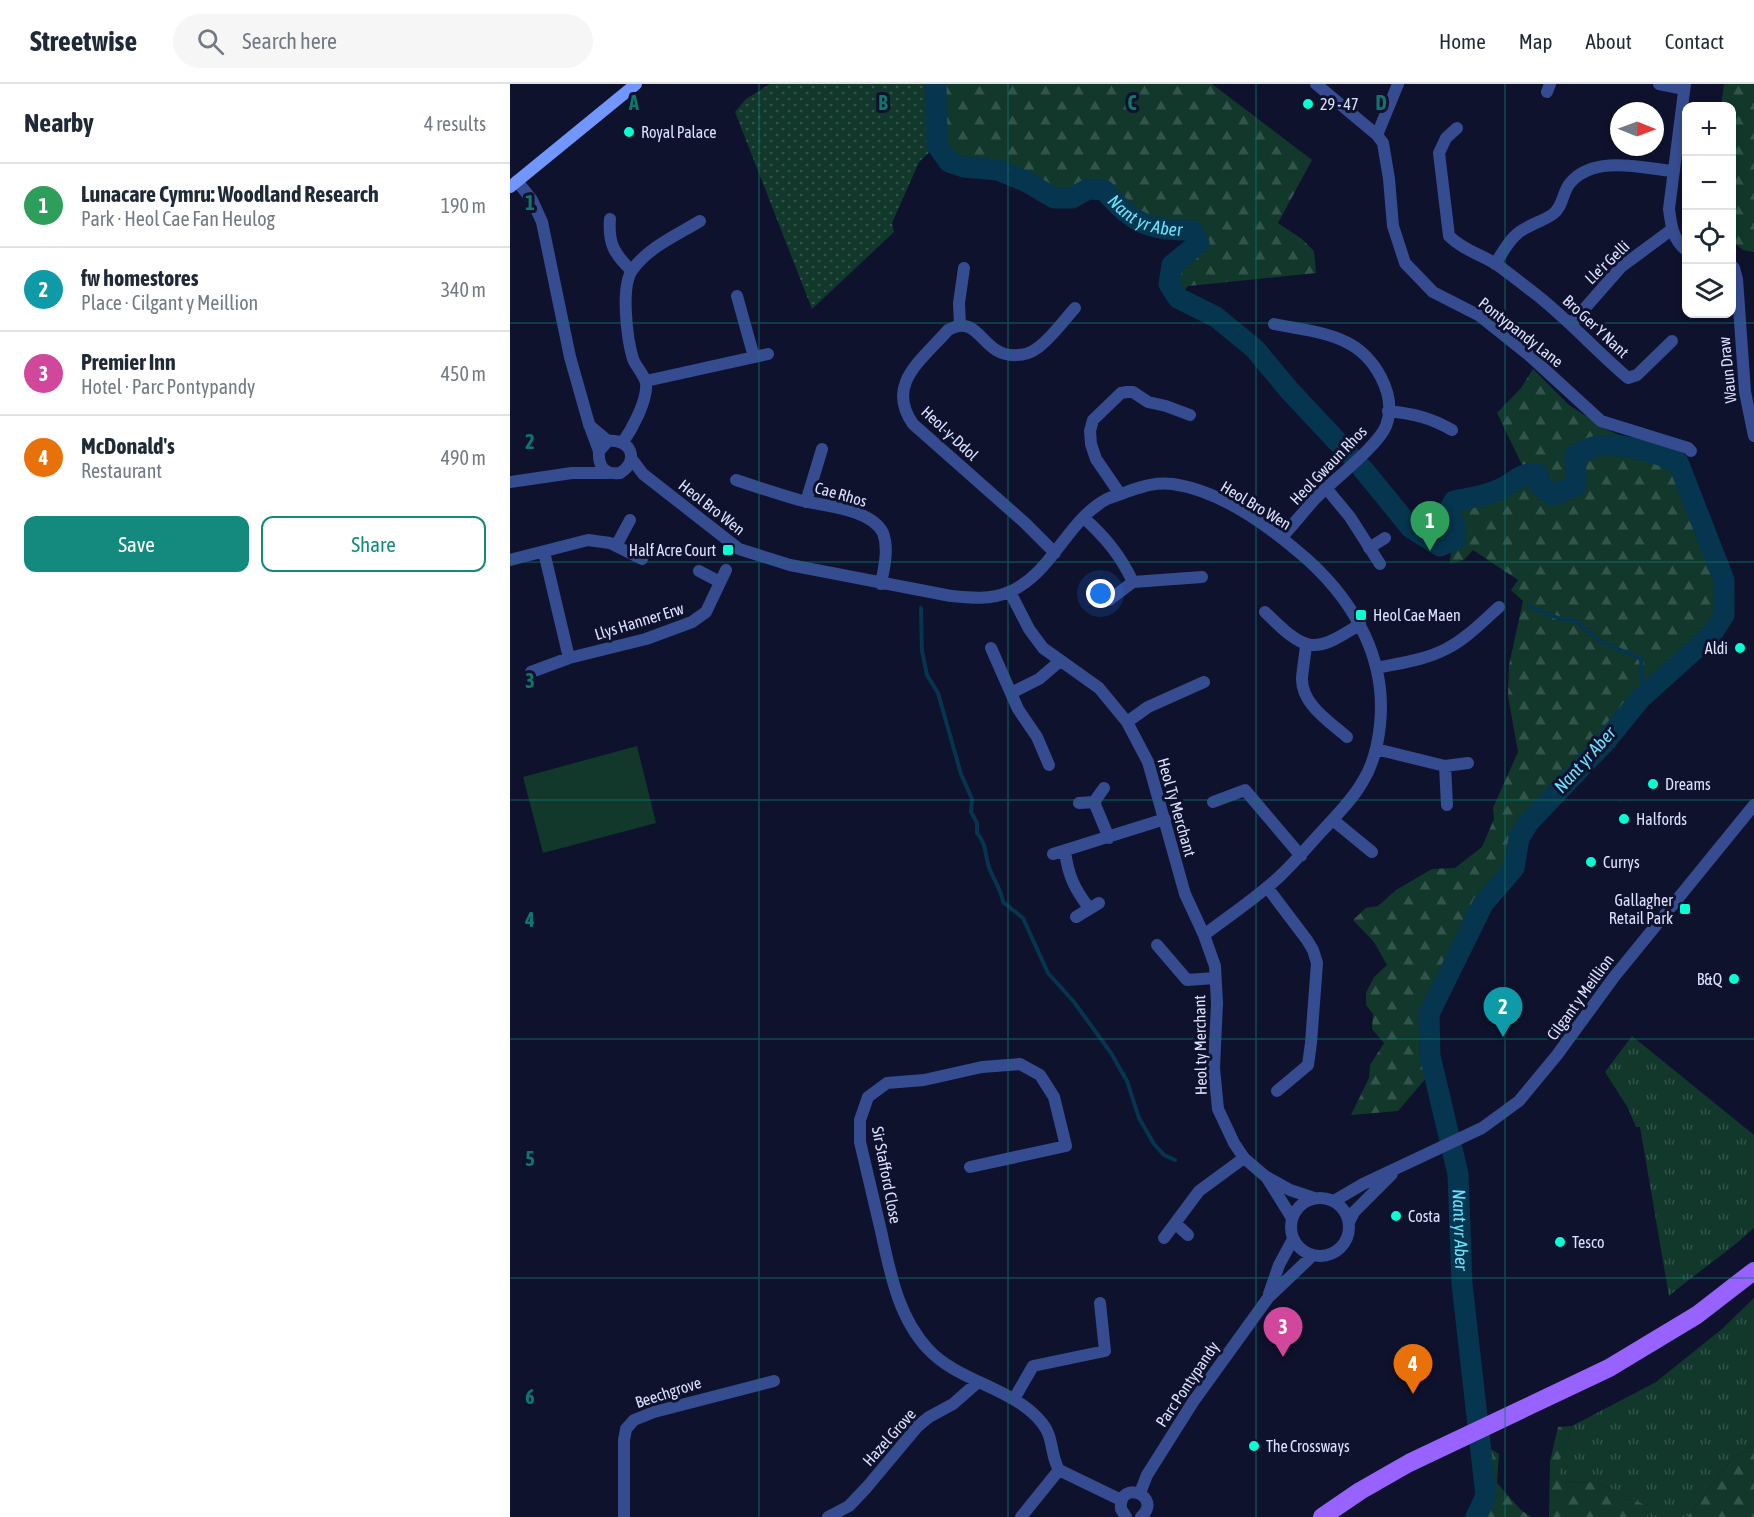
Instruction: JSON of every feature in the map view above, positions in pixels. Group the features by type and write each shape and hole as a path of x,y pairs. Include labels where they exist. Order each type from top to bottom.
{"main road":[{"path":"513,184 636,84"},
{"path":"1322,1517 1360,1491 1409,1463 1586,1380 1632,1355 1697,1315 1754,1270"}],"street":[{"path":"1316,84 1377,135 1398,84"},
{"path":"1659,84 1684,87 1669,209 1671,230 1682,246"},
{"name":"Bro Ger Y Nant","path":"1457,128 1446,138 1439,153 1449,236 1458,245 1495,264 1571,324 1587,342 1628,378 1636,375 1672,341"},
{"name":"Pontypandy Lane","path":"1377,135 1383,143 1393,226 1405,263 1433,292 1480,316 1530,356 1601,421 1688,448 1691,451"},
{"path":"1495,264 1517,233 1555,212 1561,205 1569,183 1580,174 1597,166 1673,171"},
{"path":"513,184 532,200 542,222 570,357 598,456 601,466 615,473"},
{"path":"610,219 609,234 613,249 620,260 631,270"},
{"path":"589,424 608,441 623,442 638,415 646,389 646,381 634,362 629,345 626,293 631,270 651,251 700,221"},
{"name":"Lle'r Gelli","path":"1571,324 1621,267 1671,230"},
{"path":"964,268 959,303 960,326 974,330 996,351 1016,356 1028,354 1036,349 1075,308"},
{"name":"Waun Draw","path":"1736,275 1754,436"},
{"path":"737,296 754,357"},
{"name":"Heol Gwaun Rhos","path":"1274,324 1347,342 1367,357 1378,372 1387,391 1388,411 1386,426 1377,441 1326,488 1282,537"},
{"name":"Heol-y-Ddol","path":"960,326 948,330 908,377 903,389 902,400 906,413 913,424 1026,523 1054,553"},
{"path":"646,381 768,354"},
{"path":"1120,494 1096,459 1091,444 1090,431 1093,420 1120,393 1127,392 1133,392 1148,402 1190,415"},
{"path":"1388,411 1415,414 1434,420 1452,430"},
{"path":"572,473 598,456 608,441"},
{"name":"Heol Bro Wen","path":"623,442 643,474 739,549 790,565 925,593 972,599 1010,592 1030,579 1084,518 1106,500 1149,484 1172,484 1196,489 1232,506 1282,537 1323,574 1360,624 1377,668 1383,703 1376,749 1364,781 1300,856 1267,887 1204,935"},
{"path":"806,502 822,449"},
{"path":"615,473 630,464 631,458"},
{"path":"510,482 572,473 643,474"},
{"name":"Cae Rhos","path":"736,480 806,502 850,511 876,524 886,544 881,584"},
{"path":"1326,488 1350,518 1380,564"},
{"path":"1084,518 1111,544 1133,582"},
{"path":"616,546 630,520"},
{"path":"1369,548 1385,538"},
{"path":"510,560 588,540 610,543 642,559"},
{"path":"544,552 569,658"},
{"name":"Llys Hanner Erw","path":"531,672 569,658 646,639 692,622 705,612 726,570"},
{"path":"699,571 720,582"},
{"path":"1108,600 1133,582 1202,577"},
{"name":"Heol Ty Merchant","path":"1010,592 1029,629 1043,648 1099,688 1127,722 1148,762 1185,894 1204,935"},
{"path":"1377,668 1422,658 1446,649 1464,638 1499,607"},
{"path":"1265,612 1291,637 1306,645 1320,645 1337,639 1360,624"},
{"path":"1306,645 1302,680 1304,694 1316,710 1347,736"},
{"path":"991,648 1018,709 1037,737 1049,765"},
{"path":"1011,693 1039,679 1060,661"},
{"path":"1127,722 1148,707 1204,682"},
{"path":"1376,749 1445,766 1468,763"},
{"path":"1445,766 1447,805"},
{"path":"1094,802 1104,788"},
{"path":"1213,802 1245,790 1300,856"},
{"path":"1094,802 1108,838"},
{"path":"1079,803 1094,802"},
{"name":"Cilgant y Meillion","path":"1334,1201 1363,1184 1458,1140 1495,1120 1530,1090 1614,977 1754,805"},
{"path":"1076,917 1094,905 1077,892 1059,852 1165,819"},
{"path":"1333,819 1372,852"},
{"path":"1267,887 1307,940 1317,963 1311,1054 1308,1065 1277,1091"},
{"name":"Heol ty Merchant","path":"1204,935 1215,966 1217,1003 1214,1086 1218,1109 1234,1143 1244,1158 1265,1176 1290,1190 1314,1198"},
{"path":"1157,945 1187,980 1215,978"},
{"name":"Sir Stafford Close","path":"970,1167 1066,1146 1054,1097 1040,1075 1020,1064 982,1067 924,1080 887,1083 868,1097 860,1120 860,1142 896,1296 909,1322 927,1349 950,1367 1014,1399 1041,1421 1052,1442 1059,1470"},
{"path":"1164,1238 1199,1191 1244,1158"},
{"name":"Cilgant y Meillion","path":"1349,1222 1354,1212 1399,1167"},
{"name":"Heol ty Merchant","path":"1265,1176 1292,1218"},
{"path":"1314,1198 1334,1201 1345,1212 1349,1222 1349,1232 1341,1248 1322,1257 1312,1256 1303,1251 1293,1239 1290,1228 1297,1209 1304,1202 1314,1198"},
{"path":"1175,1223 1188,1235"},
{"name":"Parc Pontypandy","path":"1268,1298 1279,1265 1293,1239"},
{"name":"Parc Pontypandy","path":"1140,1493 1147,1475 1193,1402 1268,1298 1312,1256"},
{"path":"1014,1399 1033,1366 1105,1351 1100,1303"},
{"name":"Beechgrove","path":"624,1517 624,1440 626,1429 634,1420 654,1412 774,1380"},
{"name":"Hazel Grove","path":"828,1517 849,1506 918,1426 962,1398 978,1382"},
{"path":"1021,1517 1059,1470 1121,1500"},
{"path":"1126,1517 1120,1509 1121,1500 1127,1493 1140,1493 1147,1504 1146,1512 1141,1517"}],"green space":[{"path":"770,84 936,84 937,145 919,162 892,223 894,232 812,309 735,112 746,99"},
{"path":"936,84 1212,84 1312,160 1278,223 1302,239 1314,251 1316,273 1188,286 1178,298 1169,284 1172,265 1199,243 1192,230 1164,228 1142,222 1124,210 1104,190 1088,190 1072,198 1054,198 1027,182 998,170 964,167 949,162 937,145"},
{"path":"1724,84 1754,84 1754,252 1743,250 1736,244 1736,102 1722,102"},
{"path":"1533,369 1569,405 1606,429 1678,462 1724,580 1724,615 1712,634 1640,699 1605,742 1529,822 1519,838 1514,868 1483,904 1429,1014 1430,1056 1433,1070 1398,1111 1351,1115 1369,1078 1370,1065 1384,1043 1372,1029 1373,1014 1366,1005 1366,993 1374,977 1387,965 1374,942 1353,920 1366,908 1378,906 1396,890 1432,869 1455,868 1482,847 1494,819 1493,808 1518,752 1508,696 1509,665 1523,601 1511,590 1518,580 1473,550 1464,560 1450,563 1455,535 1449,510 1454,501 1502,489 1526,473 1497,413 1521,388"},
{"path":"637,746 656,823 543,853 523,777"},
{"path":"1632,1036 1754,1135 1754,1228 1669,1296 1640,1127 1636,1127 1628,1108 1605,1072"},
{"path":"1754,1298 1754,1445 1731,1460 1687,1517 1647,1517 1647,1506 1597,1482 1563,1483 1560,1479 1560,1460 1572,1426 1656,1382 1722,1329"},
{"path":"1572,1426 1560,1460 1560,1479 1563,1483 1597,1482 1647,1506 1647,1517 1549,1517 1550,1461 1558,1427"},
{"path":"1754,1445 1754,1517 1687,1517 1731,1460"},
{"path":"1489,1448 1499,1454 1497,1483 1521,1510 1531,1517 1484,1517 1492,1502"}],"waterway":[{"name":"Nant yr Aber","path":"936,84 937,145 949,162 964,167 998,170 1027,182 1054,198 1072,198 1088,189 1104,190 1124,211 1142,223 1164,229 1192,230 1199,243 1172,265 1169,284 1178,298 1216,317 1255,349 1289,390 1349,454"},
{"name":"Nant yr Aber","path":"1362,468 1411,528 1440,546 1455,540 1455,528 1449,510 1454,501 1489,493 1522,476 1532,474 1538,474 1539,484 1552,495 1575,486 1575,455 1589,448 1607,445 1650,452 1678,462 1724,580 1724,615 1712,634 1640,699 1605,742 1529,822 1519,838 1514,868 1483,904 1429,1014 1430,1056 1458,1174 1462,1284 1486,1496 1476,1517"},
{"path":"1529,606 1558,618 1576,621 1600,641 1641,659 1642,681 1649,691"},
{"path":"921,608 922,651 927,675 938,693 961,774 972,799 971,812 977,823 977,833 983,842 988,865 1003,902 1023,918 1048,973 1074,1002 1111,1053 1127,1081 1139,1118 1154,1144 1164,1155 1175,1160"}],"place":[{"name":"29 - 47","path":"1308,104"},
{"name":"Royal Palace","path":"629,132"},
{"name":"Half Acre Court","path":"728,550"},
{"name":"Lunacare Cymru: Woodland Research","path":"1430,551"},
{"name":"Heol Cae Maen","path":"1361,615"},
{"name":"Aldi","path":"1740,648"},
{"name":"Dreams","path":"1653,784"},
{"name":"Halfords","path":"1624,819"},
{"name":"Currys","path":"1591,862"},
{"name":"Gallagher Retail Park","path":"1685,909"},
{"name":"B&Q","path":"1734,979"},
{"name":"fw homestores","path":"1503,1037"},
{"name":"Costa","path":"1396,1216"},
{"name":"Tesco","path":"1560,1242"},
{"name":"Premier Inn","path":"1283,1357"},
{"name":"McDonald's","path":"1413,1394"},
{"name":"The Crossways","path":"1254,1446"}]}
